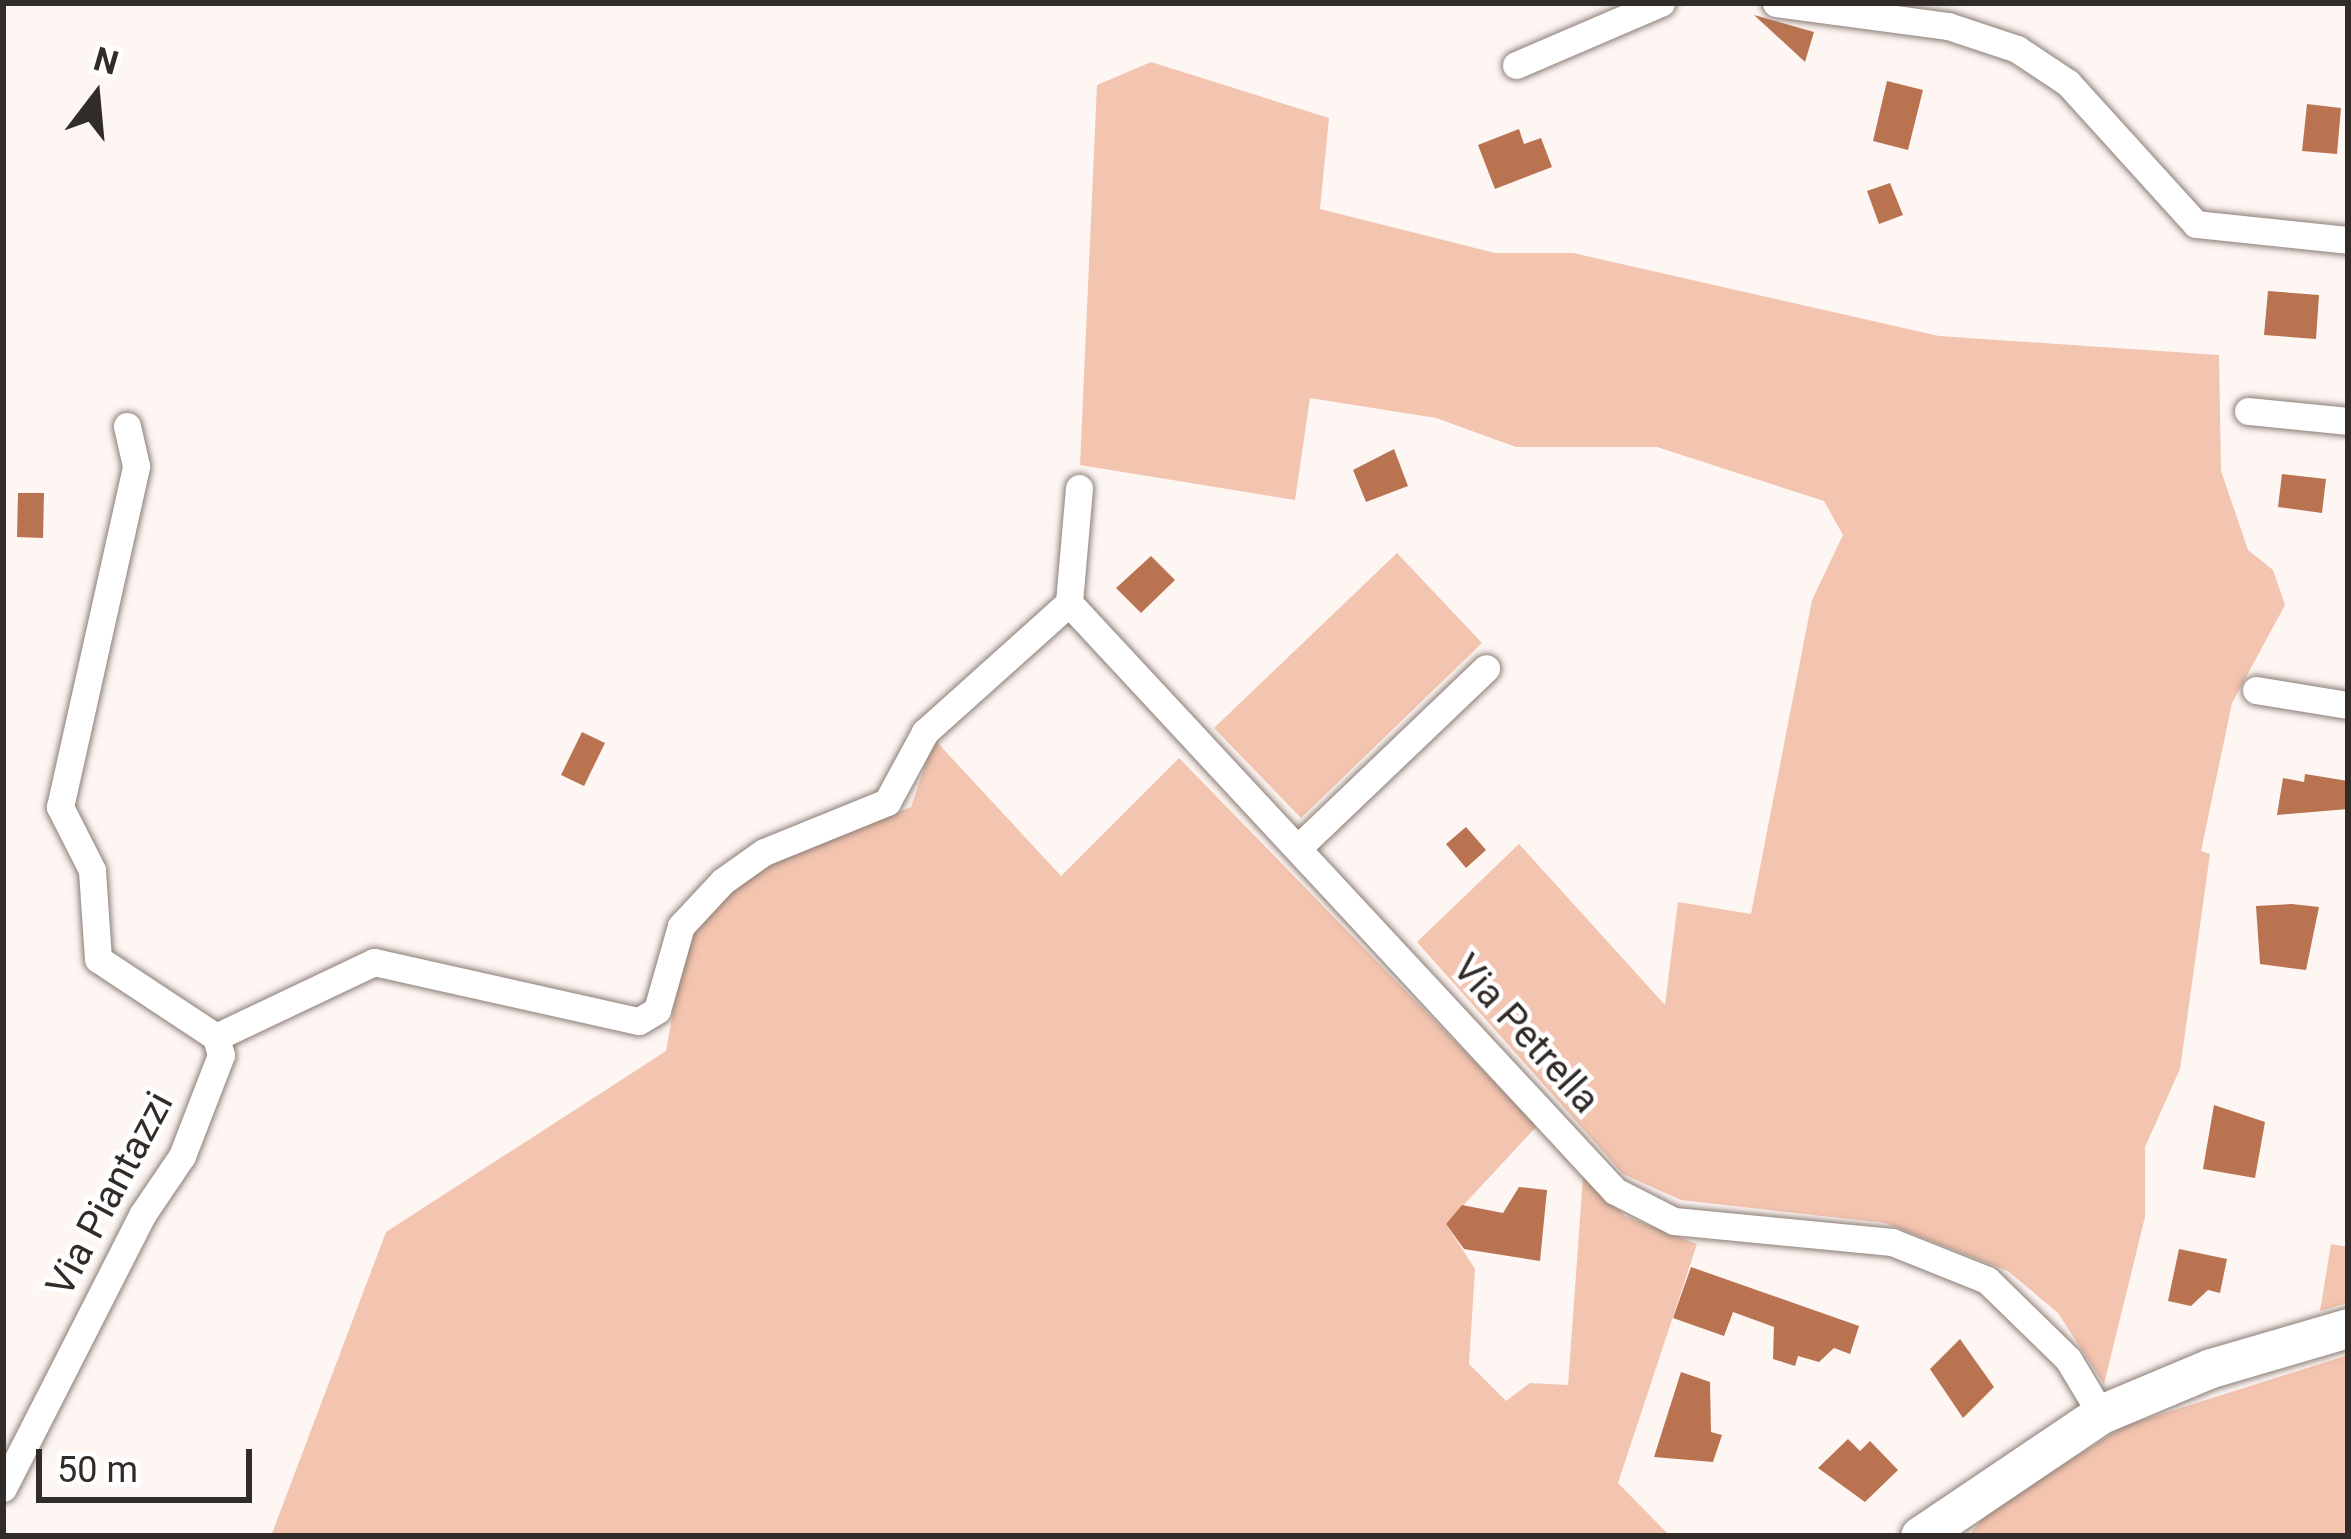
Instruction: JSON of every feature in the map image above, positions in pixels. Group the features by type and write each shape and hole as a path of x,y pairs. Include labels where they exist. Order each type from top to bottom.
{"street":[{"path":"1516,65 1660,3"},
{"path":"1776,3 1948,26 2017,50 2068,82 2196,224 2348,240"},
{"path":"2248,411 2348,421"},
{"path":"128,427 136,466 60,807 92,870 98,959 216,1037 374,962 639,1021 657,1010 681,926 723,881 764,852 887,802 925,732 1069,603 1079,488"},
{"name":"Via Petrella","path":"1069,603 1301,845 1615,1191 1674,1221 1892,1242 1987,1280 2068,1359 2101,1414"},
{"path":"1301,845 1486,668"},
{"path":"2256,691 2348,705"},
{"name":"Via Piantazzi","path":"3,1488 142,1215 182,1156 221,1055 216,1037"},
{"path":"1924,1534 2101,1414 2211,1368 2348,1328"}],"shaded area":[{"path":"1151,62 1329,118 1320,209 1495,253 1573,253 1939,336 2219,355 2221,471 2248,550 2273,570 2285,605 2232,703 2201,851 2210,854 2180,1069 2145,1147 2145,1217 2104,1384 2058,1313 2008,1271 1885,1223 1681,1200 1623,1174 1417,942 1519,844 1665,1005 1678,902 1751,914 1812,600 1843,535 1824,501 1657,447 1516,447 1436,418 1310,398 1295,500 1080,465 1097,85"},
{"path":"1397,553 1482,643 1301,818 1214,728"},
{"path":"934,739 1061,876 1179,758 1537,1126 1446,1224 1475,1269 1469,1364 1506,1401 1530,1383 1568,1385 1583,1177 1625,1216 1697,1244 1618,1483 1670,1536 271,1536 386,1232 666,1051 687,935 728,888 766,866 911,807"},
{"path":"2331,1244 2348,1247 2348,1303 2320,1311"},
{"path":"2348,1355 2348,1536 1968,1536 1988,1513 2124,1426"}],"building":[{"path":"1754,15 1814,32 1805,62"},
{"path":"1887,81 1923,90 1908,150 1873,141"},
{"path":"2307,104 2341,108 2337,154 2302,151"},
{"path":"1519,129 1524,144 1541,138 1552,167 1495,189 1478,145"},
{"path":"1890,183 1903,215 1879,224 1867,191"},
{"path":"2268,291 2319,295 2316,339 2264,335"},
{"path":"1394,449 1408,486 1366,502 1353,470"},
{"path":"2282,474 2326,479 2322,513 2278,507"},
{"path":"18,493 44,493 43,538 17,537"},
{"path":"1151,556 1175,580 1141,613 1116,588"},
{"path":"582,732 605,743 584,786 561,775"},
{"path":"2305,774 2348,781 2348,809 2277,815 2283,778 2304,782"},
{"path":"1466,827 1486,850 1466,868 1446,844"},
{"path":"2256,906 2319,907 2306,970 2260,964"},
{"path":"2214,1105 2265,1122 2255,1178 2203,1169"},
{"path":"1519,1187 1547,1190 1540,1261 1464,1249 1446,1224 1462,1205 1503,1213"},
{"path":"2179,1249 2227,1259 2220,1293 2208,1290 2191,1306 2168,1301"},
{"path":"1691,1267 1859,1326 1850,1354 1834,1348 1819,1362 1798,1356 1795,1366 1773,1359 1774,1327 1733,1312 1724,1336 1673,1318"},
{"path":"1960,1339 1994,1387 1963,1418 1930,1369"},
{"path":"1681,1372 1710,1382 1711,1432 1722,1435 1713,1462 1654,1457"},
{"path":"1848,1439 1860,1451 1870,1441 1898,1470 1865,1502 1818,1468"}]}
